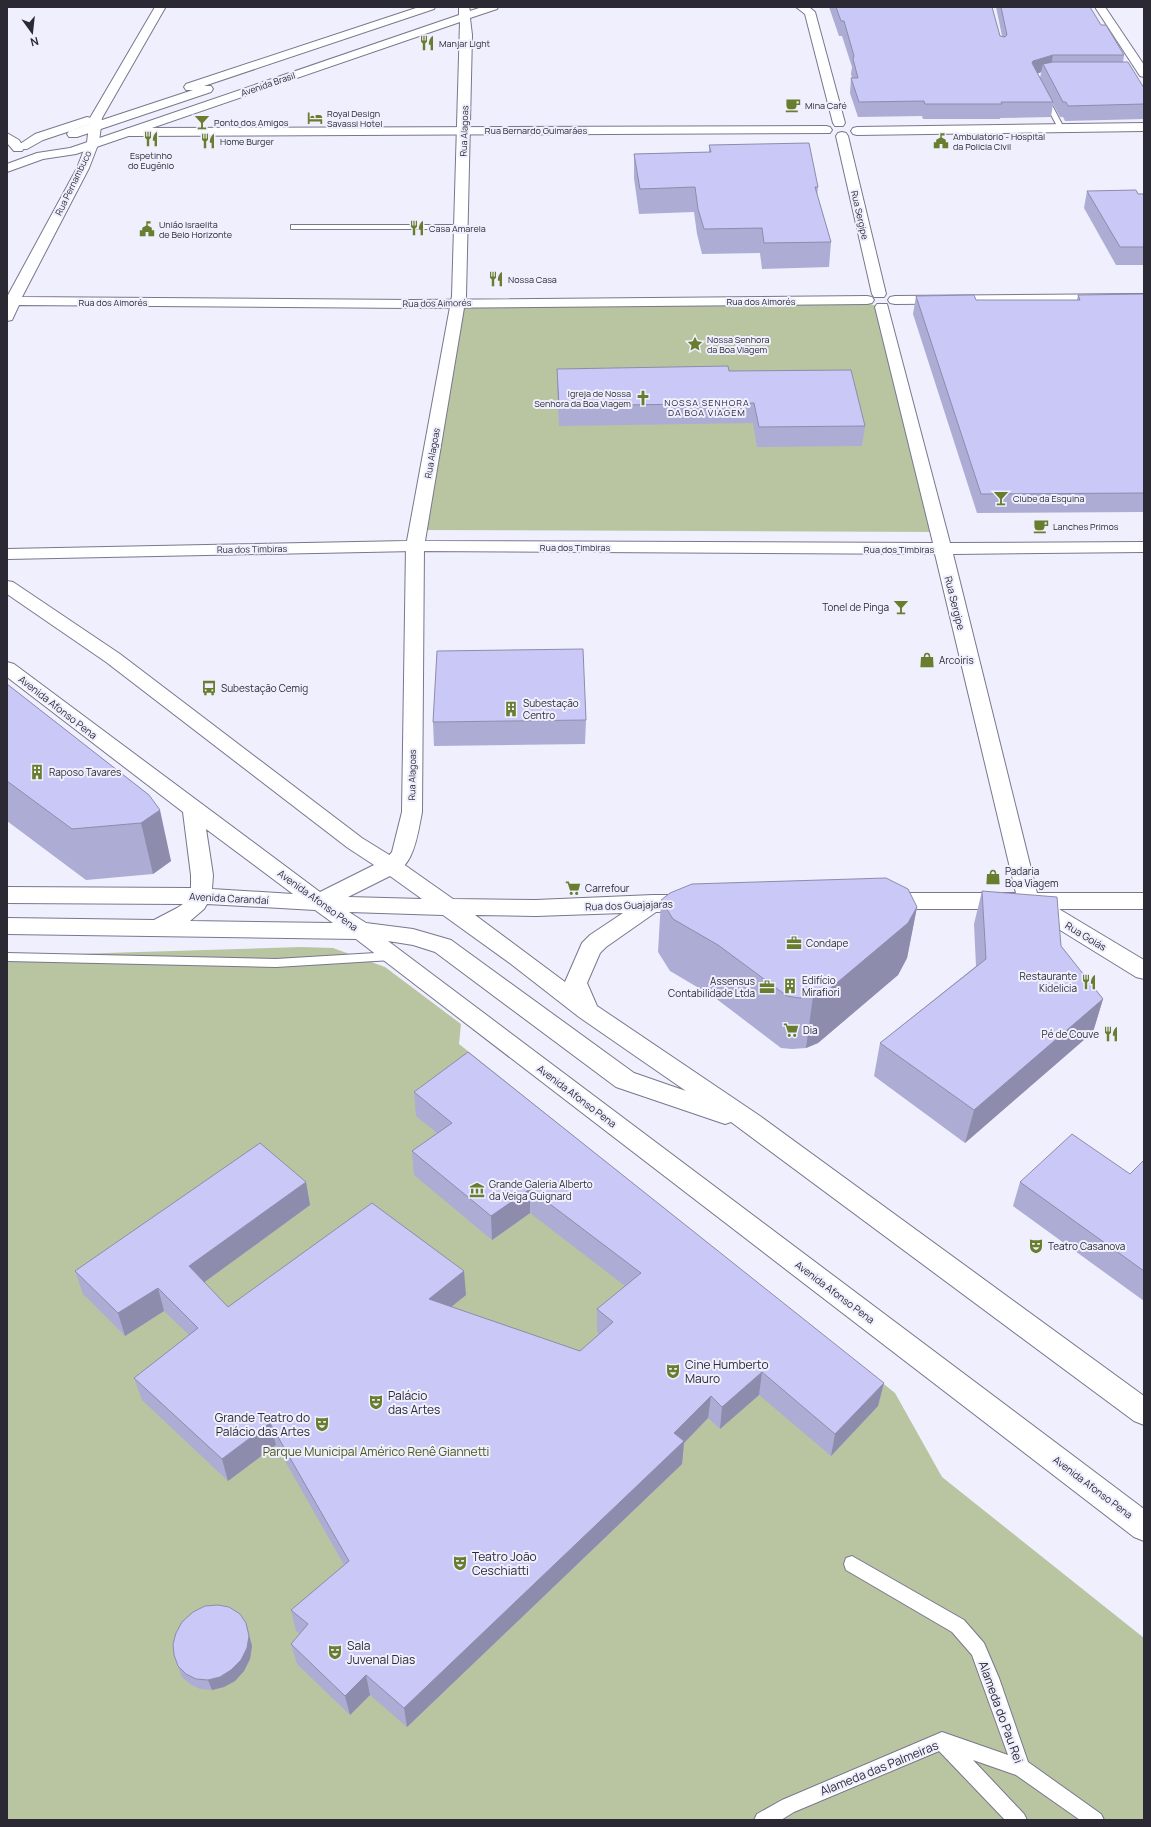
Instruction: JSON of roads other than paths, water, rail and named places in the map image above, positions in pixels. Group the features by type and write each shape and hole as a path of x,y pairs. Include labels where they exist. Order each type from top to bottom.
{"street":[{"name":"Rua Pernambuco","path":"7,317 10,301 159,7"},
{"name":"Avenida Brasil","path":"93,136 430,7"},
{"name":"Avenida Brasil","path":"16,149 55,144 93,136 466,10 493,7"},
{"path":"1100,7 1140,73"},
{"name":"Rua Sergipe","path":"808,9 841,130 881,300 1028,900"},
{"name":"Avenida Brasil","path":"93,136 444,10"},
{"name":"Avenida Brasil","path":"16,149 39,137 93,136 130,132 433,28 466,10"},
{"name":"Rua Alagoas","path":"391,866 402,854 412,812 415,546 458,303 464,131 466,10"},
{"path":"433,28 449,30 466,35"},
{"path":"165,120 175,131"},
{"path":"841,130 853,134 857,130 1144,127"},
{"name":"Rua Bernardo Guimarães","path":"130,132 826,130 830,133 841,130"},
{"path":"55,144 72,151 93,136"},
{"path":"7,137 15,142 16,149"},
{"name":"Avenida Brasil","path":"41,156 55,144"},
{"name":"Avenida Brasil","path":"7,168 41,156 72,151"},
{"name":"Rua dos Aimorés","path":"10,301 458,303 1144,298"},
{"name":"Rua dos Timbiras","path":"7,554 415,546 943,549 1144,547"},
{"path":"7,586 113,658 355,843 450,907 587,1011 751,1123 1144,1412"},
{"name":"Avenida Afonso Pena","path":"7,668 192,809 361,931 1144,1526"},
{"path":"158,927 186,914 196,904 201,896 202,875 192,809"},
{"path":"319,902 391,866"},
{"name":"Avenida Carandaí","path":"7,895 201,896 378,906 450,907"},
{"name":"Rua Goiás","path":"1028,900 1144,971"},
{"path":"868,901 1144,901"},
{"path":"587,1011 576,983 590,949 598,941 653,903"},
{"name":"Rua dos Guajajaras","path":"450,907 536,908 653,903 708,903"},
{"path":"7,926 361,931 396,932 421,937 443,946 625,1080 751,1123"}],"lane":[{"path":"1061,128 1034,77 1050,73 1065,73"},
{"path":"294,226 461,227"},
{"path":"7,957 276,963 392,956"},
{"name":"Alameda do Pau Rei","path":"852,1564 958,1626 978,1649 990,1678 1021,1768 1095,1820"},
{"path":"942,1741 1018,1820"},
{"name":"Alameda das Palmeiras","path":"762,1820 788,1806 942,1741 1021,1768"}],"place":[{"name":"Manjar Light","path":"427,43"},
{"name":"Mina Café","path":"793,105"},
{"name":"Royal Design Savassi Hotel","path":"315,118"},
{"name":"Ponto dos Amigos","path":"202,122"},
{"name":"Espetinho do Eugênio","path":"151,139"},
{"name":"Home Burger","path":"208,141"},
{"name":"Ambulatorio - Hospital da Policia Civil","path":"941,141"},
{"name":"Casa Amarela","path":"417,228"},
{"name":"União Israelita de Belo Horizonte","path":"147,229"},
{"name":"Nossa Casa","path":"496,279"},
{"name":"Nossa Senhora da Boa Viagem","path":"695,344"},
{"name":"Igreja de Nossa Senhora da Boa Viagem","path":"643,398"},
{"name":"Clube da Esquina","path":"1001,498"},
{"name":"Lanches Primos","path":"1041,526"},
{"name":"Tonel de Pinga","path":"901,607"},
{"name":"Arcoiris","path":"927,660"},
{"name":"Subestação Cemig","path":"209,688"},
{"name":"Subestação Centro","path":"511,709"},
{"name":"Raposo Tavares","path":"37,772"},
{"name":"Padaria Boa Viagem","path":"993,877"},
{"name":"Carrefour","path":"573,888"},
{"name":"Condape","path":"794,943"},
{"name":"Restaurante Kidelicia","path":"1089,982"},
{"name":"Edifício Mirafiori","path":"790,986"},
{"name":"Assensus Contabilidade Ltda","path":"767,987"},
{"name":"Dia","path":"791,1030"},
{"name":"Pé de Couve","path":"1111,1034"},
{"name":"Grande Galeria Alberto da Veiga Guignard","path":"477,1190"},
{"name":"Teatro Casanova","path":"1036,1246"},
{"name":"Cine Humberto Mauro","path":"673,1371"},
{"name":"Palácio das Artes","path":"376,1402"},
{"name":"Grande Teatro do Palácio das Artes","path":"322,1424"},
{"name":"Teatro João Ceschiatti","path":"460,1563"},
{"name":"Sala Juvenal Dias","path":"335,1652"}],"district":[{"name":"NOSSA SENHORA DA BOA VIAGEM","path":"707,408"}],"park label":[{"name":"Parque Municipal Américo Renê Giannetti","path":"376,1451"}]}
